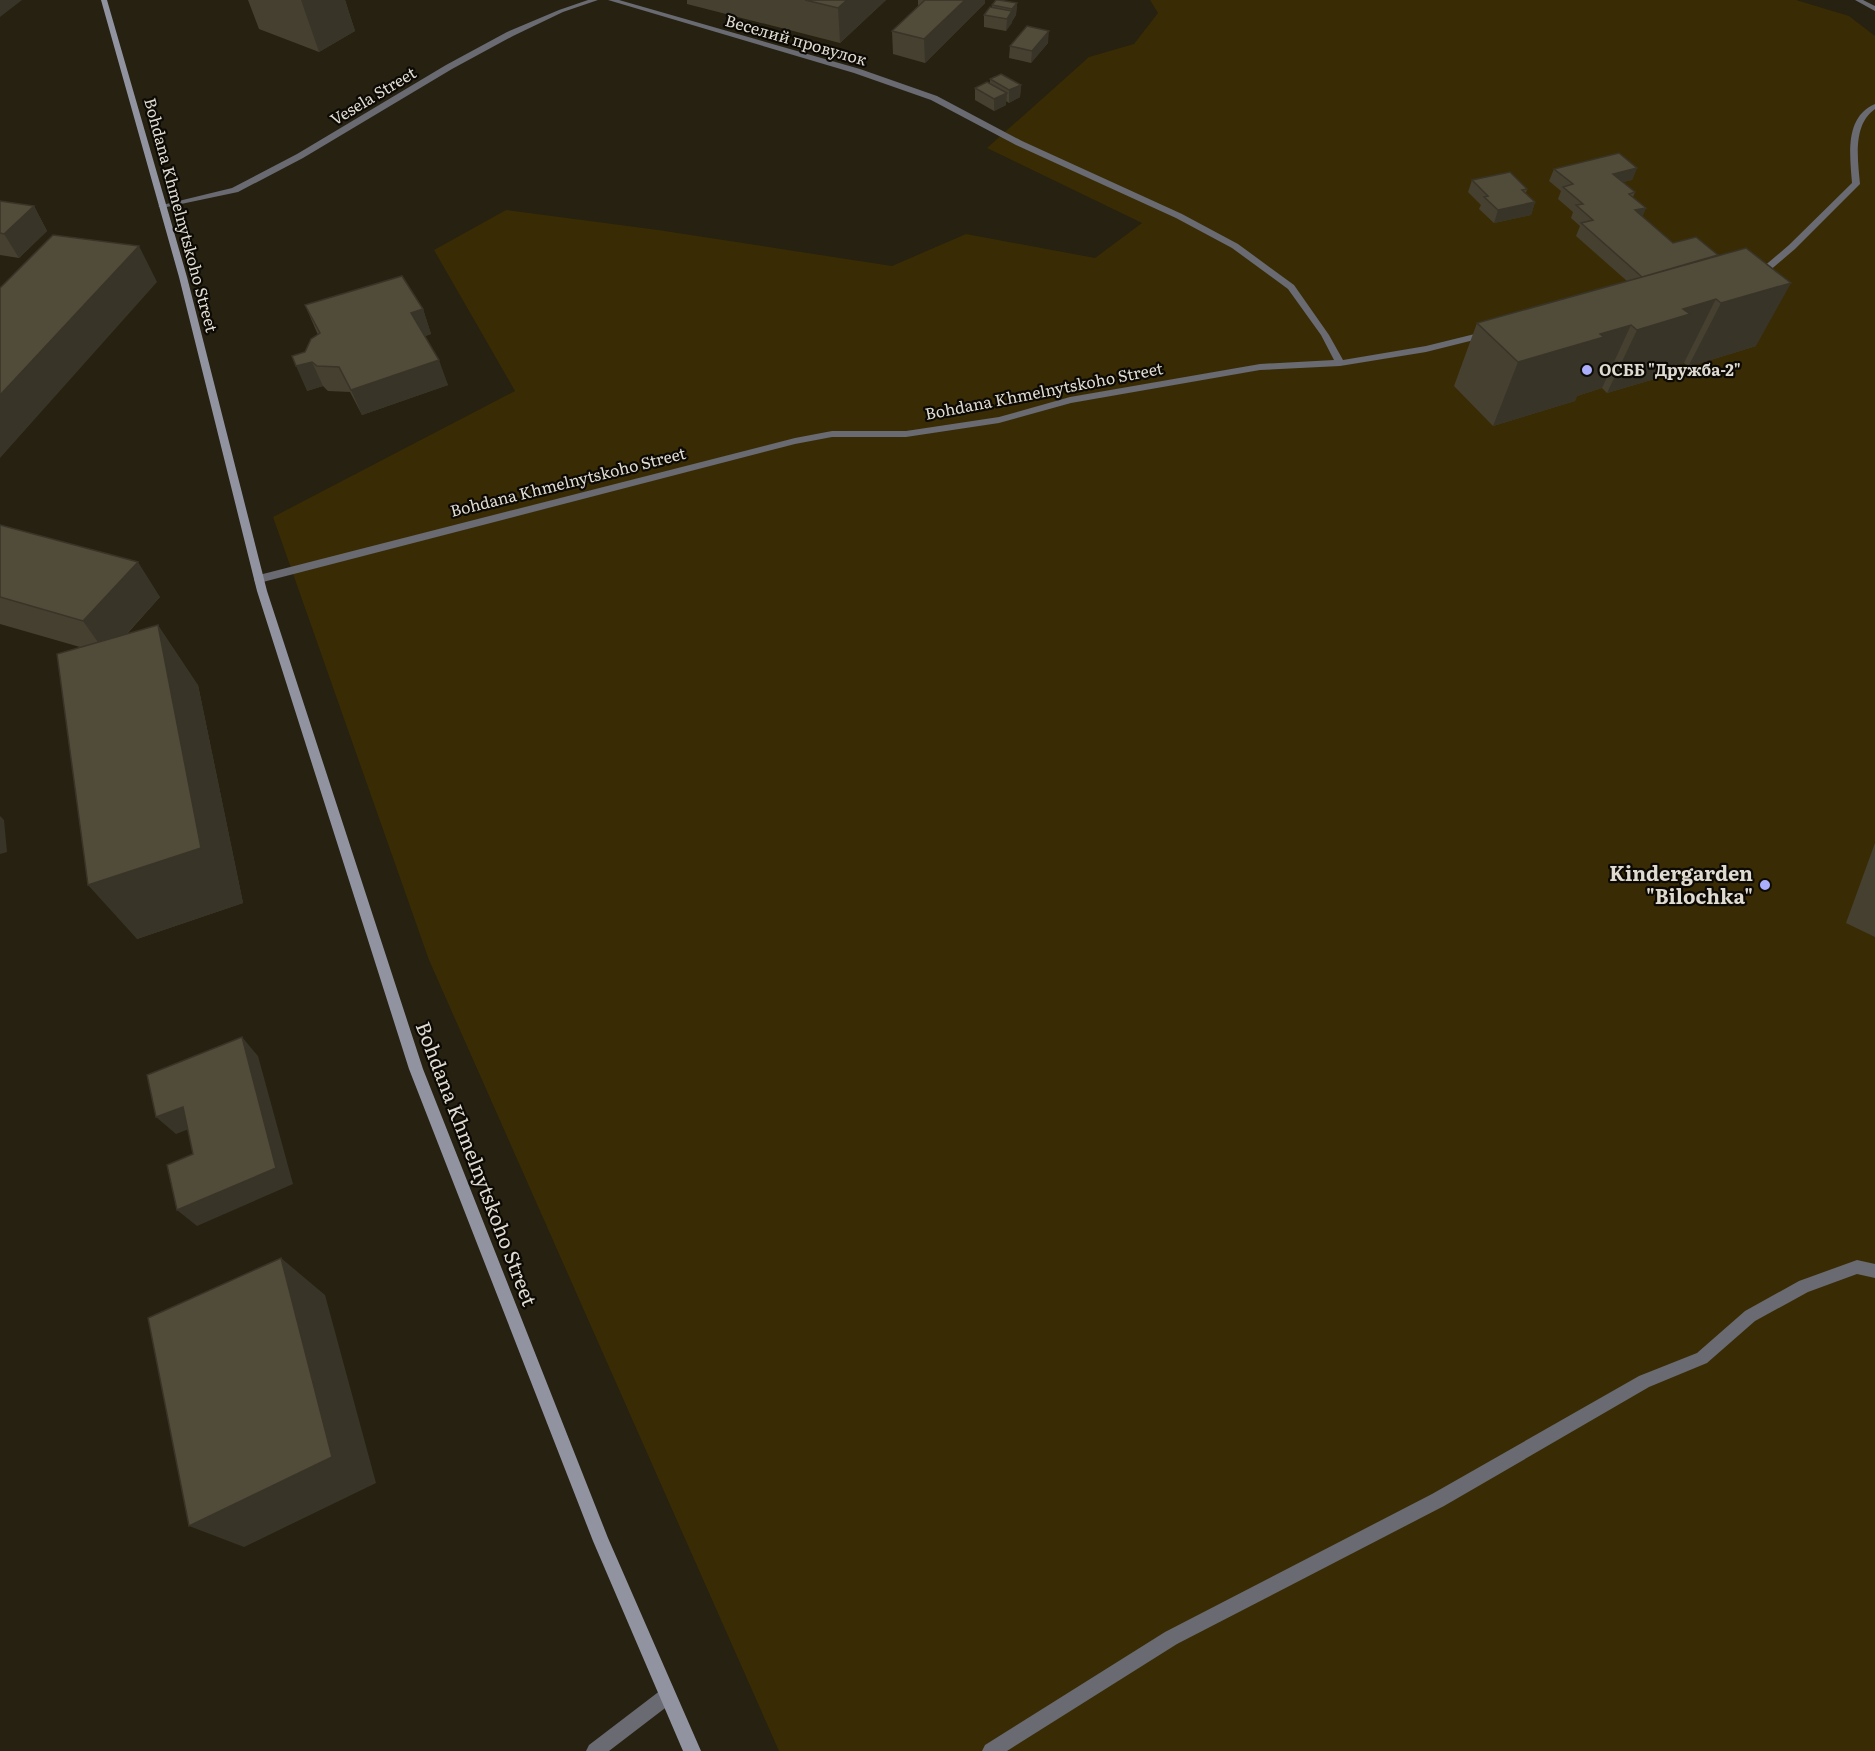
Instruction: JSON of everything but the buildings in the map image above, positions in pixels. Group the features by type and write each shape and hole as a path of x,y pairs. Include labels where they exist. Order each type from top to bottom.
{"street":[{"name":"Bohdana Khmelnytskoho Street","path":"104,0 186,289 259,579 416,1069 601,1541 692,1751"},
{"name":"Vesela Street","path":"162,206 235,189 300,156 449,66 510,34 561,11 595,0"},
{"name":"Веселий провулок","path":"611,0 857,71 934,98 1019,143 1179,216 1235,246 1291,288 1325,335 1340,363"},
{"path":"1858,0 1875,9"},
{"path":"1745,283 1764,272 1856,184 1854,162 1856,127 1868,110 1875,106"},
{"name":"Bohdana Khmelnytskoho Street","path":"259,579 795,441 832,434 906,434 999,420 1070,400 1260,367 1340,363 1426,349 1493,332"},
{"path":"991,1751 1171,1638 1438,1500 1644,1381 1702,1358 1750,1316 1804,1286 1857,1267 1875,1271"},
{"path":"595,1751 667,1696"}],"shaded area":[{"path":"1150,0 1796,0 1849,16 1875,36 1875,1751 779,1751 429,960 273,517 515,391 434,250 506,210 658,230 892,266 966,234 1095,258 1142,223 987,148 1089,57 1134,44 1158,13"}],"place":[{"name":"ОСББ \"Дружба-2\"","path":"1587,370"},
{"name":"Kindergarden \"Bilochka\"","path":"1765,885"}]}
